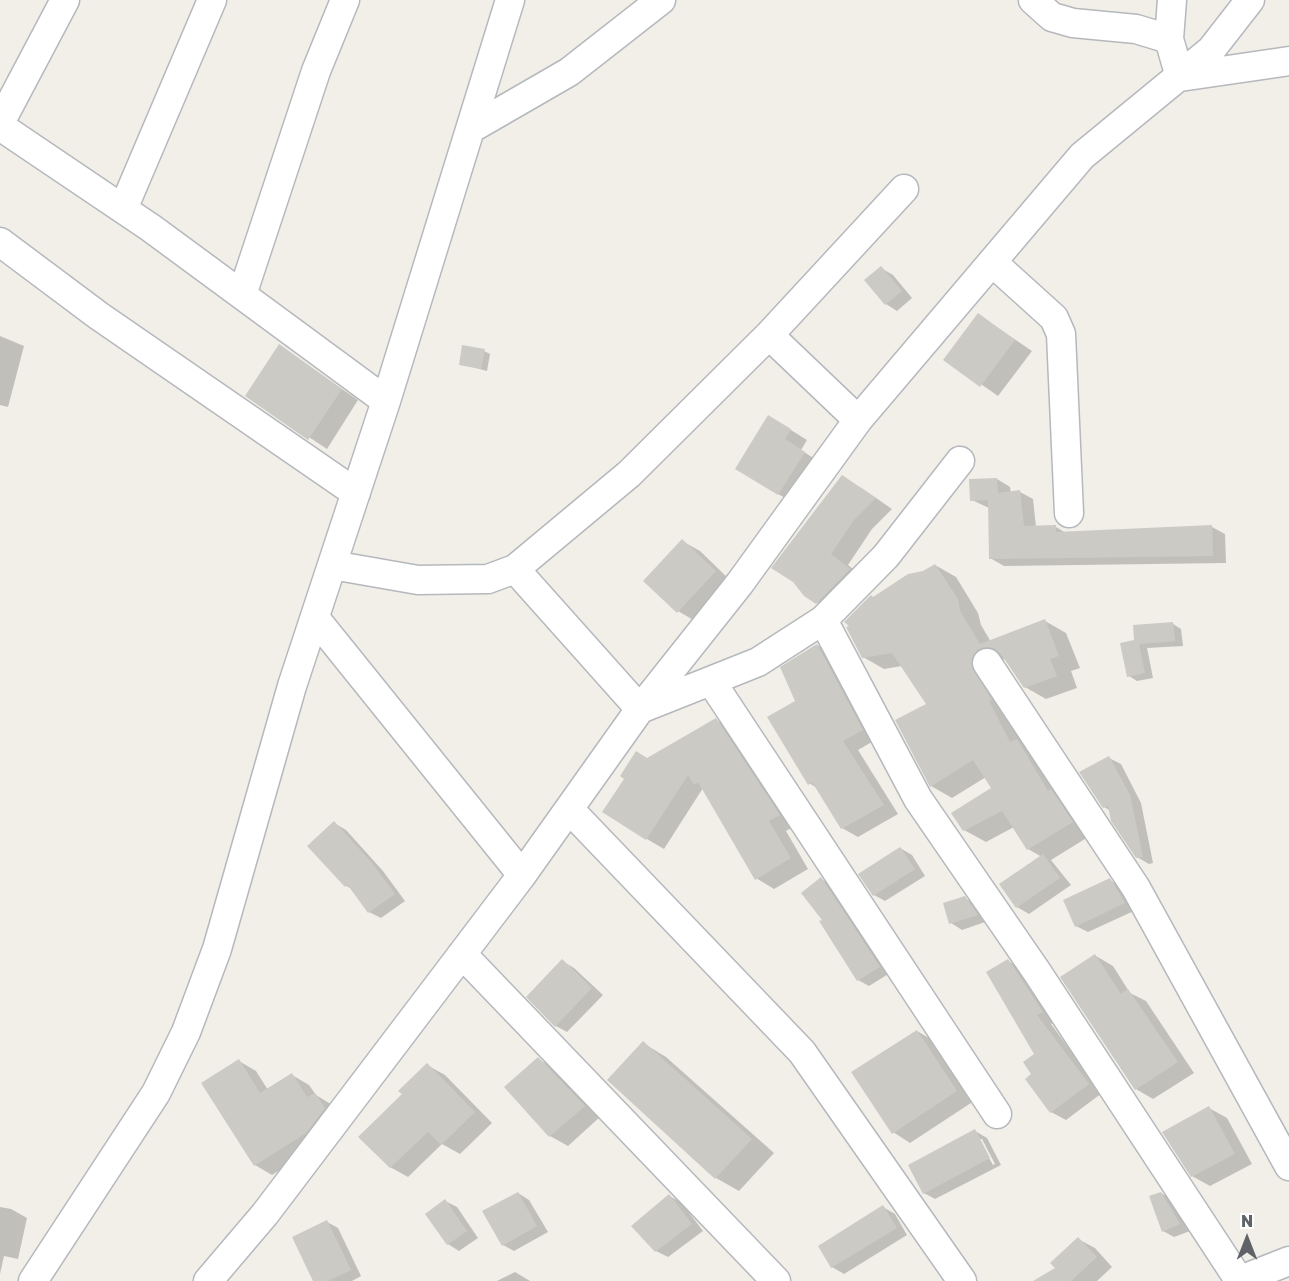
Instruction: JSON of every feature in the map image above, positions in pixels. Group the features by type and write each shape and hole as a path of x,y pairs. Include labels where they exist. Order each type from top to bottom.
{"street":[{"path":"65,0 0,124 123,209 386,401"},
{"path":"123,209 212,0"},
{"path":"242,295 316,71 345,0"},
{"path":"33,1281 143,1113 186,1032 217,950 292,686 386,401 510,0"},
{"path":"472,128 569,72 661,0"},
{"path":"1033,0 1052,17 1073,23 1136,29 1169,39"},
{"path":"1172,0 1169,39 1180,77"},
{"path":"208,1281 265,1214 522,875 640,709 740,583 858,420 1082,156 1211,50 1250,0"},
{"path":"1180,77 1289,61"},
{"path":"332,566 418,580 488,579 515,569 629,474 769,335 904,189"},
{"path":"0,242 99,316 356,493"},
{"path":"992,262 1054,318 1061,334 1069,513"},
{"path":"769,335 858,420"},
{"path":"640,709 758,662 823,620 886,556 960,461"},
{"path":"515,569 640,709"},
{"path":"315,618 522,875"},
{"path":"823,620 918,799 1037,972 1239,1281 1289,1261"},
{"path":"987,663 1136,888 1289,1166"},
{"path":"711,681 997,1114"},
{"path":"569,809 802,1052 962,1281"},
{"path":"462,954 777,1281"}],"building":[{"path":"881,266 902,291 885,305 864,280"},
{"path":"978,313 1015,340 980,387 943,360"},
{"path":"279,344 342,389 308,440 245,396"},
{"path":"462,345 485,349 481,369 459,365"},
{"path":"768,415 791,429 785,439 805,452 778,495 735,469"},
{"path":"842,475 876,498 854,520 831,554 850,569 816,604 804,596 793,582 771,568"},
{"path":"997,478 998,493 1020,490 1024,526 1056,525 1056,532 1212,525 1213,556 989,559 988,500 970,501 969,479"},
{"path":"682,539 716,571 677,613 643,581"},
{"path":"935,564 958,599 960,611 980,644 1045,619 1059,656 1050,659 1057,676 1024,688 1001,654 994,648 985,647 977,650 971,663 992,700 989,701 1010,742 1017,739 1048,791 1051,789 1073,822 1027,850 1002,811 963,831 951,813 991,788 973,760 930,787 895,720 926,704 892,653 862,658 846,627 849,626 844,622 871,595 873,597 908,574 923,571"},
{"path":"1173,622 1175,641 1139,644 1145,673 1127,677 1120,643 1134,640 1133,625"},
{"path":"817,644 863,730 843,741 884,805 841,829 812,782 808,785 767,717 795,701 780,667"},
{"path":"716,718 780,815 769,821 791,858 755,880 698,782 694,785 688,775 646,840 602,812 624,779 620,776 636,751 647,758"},
{"path":"1109,756 1130,795 1143,857 1136,858 1111,821 1108,806 1103,808 1079,772"},
{"path":"334,821 372,863 395,894 368,913 347,884 345,887 307,846"},
{"path":"900,847 915,869 873,896 858,874"},
{"path":"1043,854 1060,878 1016,908 999,884"},
{"path":"821,877 880,967 857,981 819,921 822,920 801,893"},
{"path":"1110,878 1125,903 1075,927 1063,900"},
{"path":"965,896 978,915 949,924 943,903"},
{"path":"1095,954 1121,994 1128,989 1178,1062 1135,1090 1060,977"},
{"path":"562,959 592,988 555,1027 526,997"},
{"path":"1008,959 1043,1012 1037,1015 1089,1084 1050,1113 1025,1079 1031,1074 1023,1062 1034,1054 986,972"},
{"path":"917,1030 957,1091 892,1134 851,1072"},
{"path":"643,1041 752,1139 715,1179 607,1080"},
{"path":"538,1057 585,1106 549,1137 504,1087"},
{"path":"239,1059 260,1093 292,1073 307,1097 315,1093 325,1108 306,1133 254,1166 201,1083"},
{"path":"427,1063 475,1112 441,1145 428,1132 390,1168 358,1137 402,1094 398,1091"},
{"path":"1209,1106 1235,1154 1191,1177 1162,1132"},
{"path":"975,1129 990,1158 923,1194 908,1165"},
{"path":"518,1192 537,1226 502,1246 482,1211"},
{"path":"1161,1192 1180,1224 1162,1232 1149,1196"},
{"path":"669,1194 692,1224 655,1252 631,1226"},
{"path":"445,1199 467,1231 447,1245 425,1214"},
{"path":"883,1205 897,1228 831,1268 818,1246"},
{"path":"327,1220 351,1270 328,1281 313,1281 292,1237"},
{"path":"1078,1237 1097,1257 1071,1281 1033,1281 1055,1268 1050,1263"}]}
